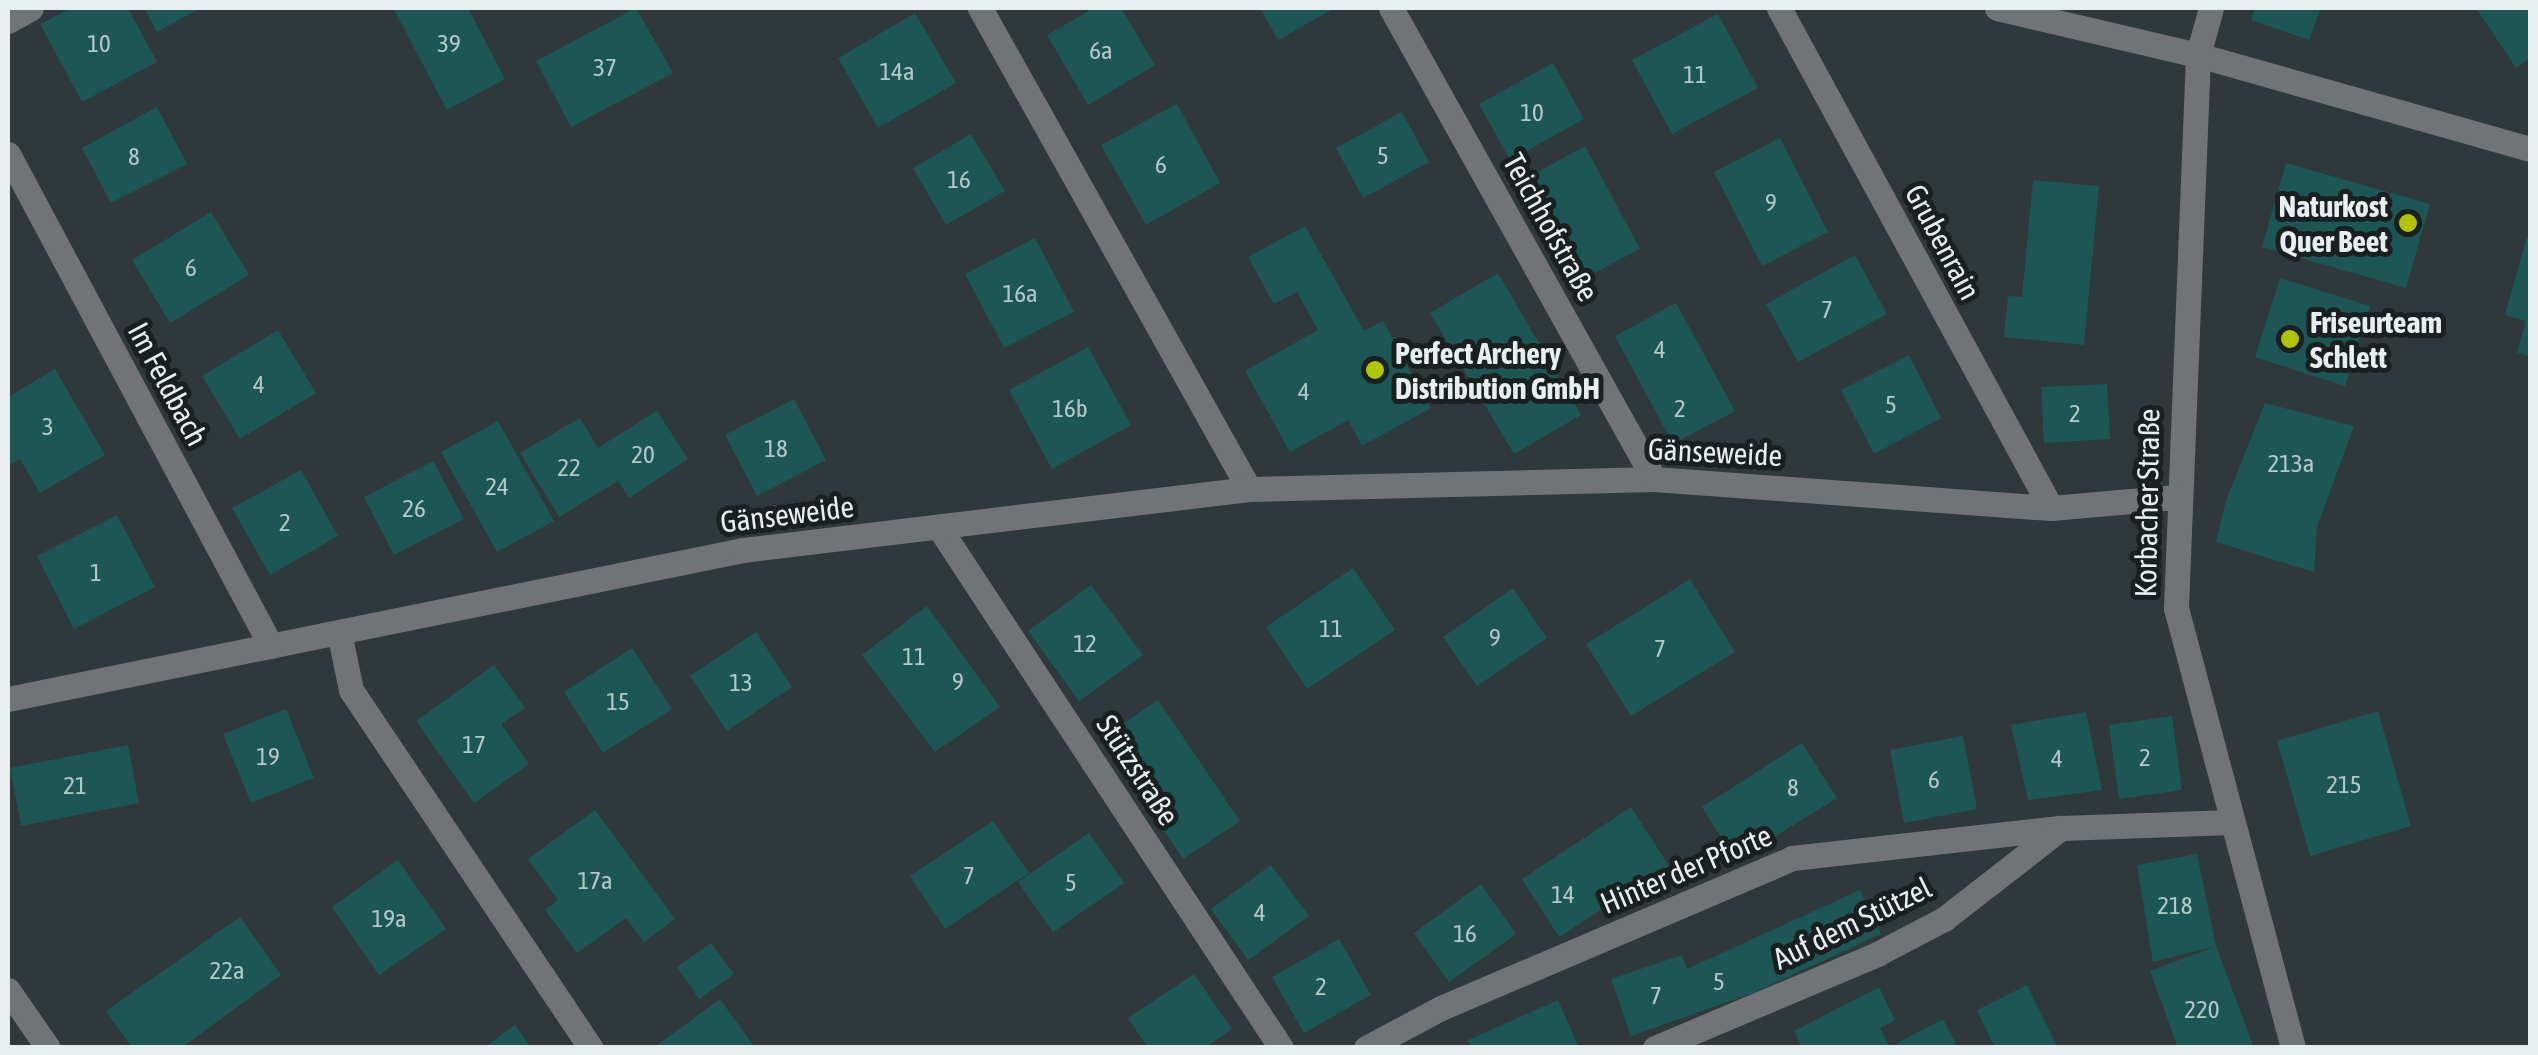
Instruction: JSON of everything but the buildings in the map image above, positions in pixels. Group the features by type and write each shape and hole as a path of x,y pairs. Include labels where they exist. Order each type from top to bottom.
{"street":[{"path":"8,21 32,8"},
{"path":"980,8 1249,489"},
{"name":"Teichhofstraße","path":"1392,8 1654,479"},
{"name":"Grubenrain","path":"1779,8 2050,508"},
{"path":"1998,8 2198,55 2530,149"},
{"name":"Korbacher Straße","path":"2211,8 2198,55 2177,498 2176,608 2294,1048"},
{"name":"Im Feldbach","path":"8,154 272,646"},
{"name":"Gänseweide","path":"8,700 743,550 1249,489 1654,479 2050,508 2177,498"},
{"name":"Stützstraße","path":"940,529 1281,1048"},
{"path":"339,632 351,690 592,1048"},
{"name":"Hinter der Pforte","path":"1366,1048 1441,1008 1792,858 2061,828 2232,822"},
{"name":"Auf dem Stützel","path":"1655,1048 1877,954 1944,919 2061,828"},
{"path":"8,990 48,1048"}],"place":[{"name":"Naturkost Quer Beet","path":"2408,223"},
{"name":"Friseurteam Schlett","path":"2290,339"},
{"name":"Perfect Archery Distribution GmbH","path":"1375,370"}]}
